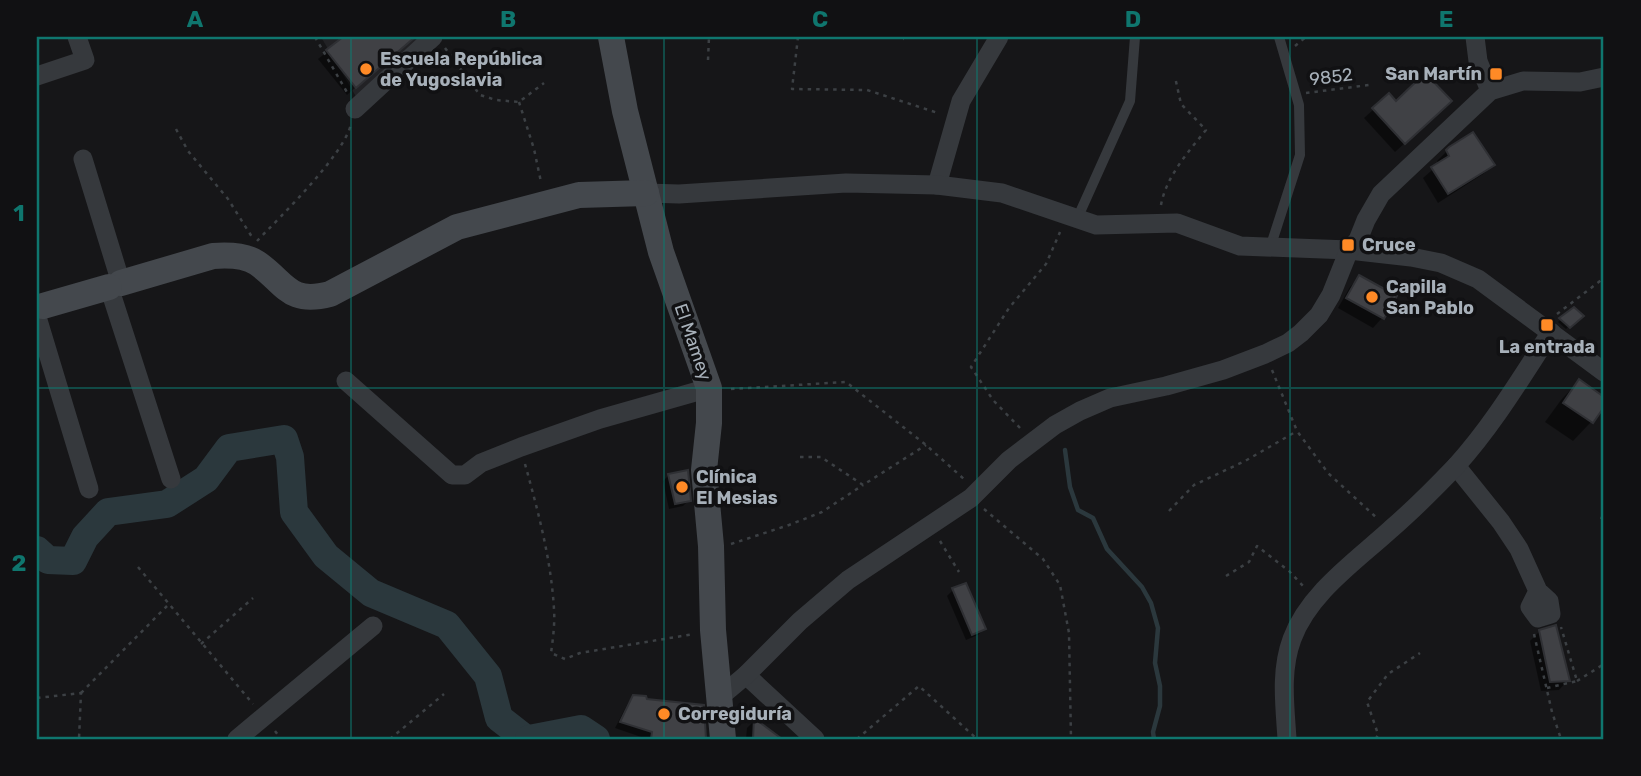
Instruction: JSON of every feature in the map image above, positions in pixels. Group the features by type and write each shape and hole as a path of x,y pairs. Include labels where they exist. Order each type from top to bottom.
{"street":[{"path":"37,76 85,60 77,37"},
{"name":"El Mamey","path":"611,37 625,111 661,252 718,389 709,423 704,470 713,630 723,739"},
{"path":"937,185 961,101 999,37"},
{"path":"1475,37 1478,61 1490,91"},
{"path":"355,109 439,42"},
{"path":"721,696 848,580 974,495 1033,441 1055,425 1095,404 1205,376 1288,343 1319,315 1331,295 1349,250 1358,240 1381,194 1490,91 1523,81 1580,82 1604,77"},
{"path":"83,159 115,285 171,479"},
{"path":"89,489 38,305 222,255 255,262 293,295 315,298 330,294 457,227 579,195 679,194 846,183 937,185 1002,193 1072,218 1105,225 1159,222 1188,226 1240,246 1349,250 1426,259 1456,268 1478,279 1604,372"},
{"path":"1287,739 1284,681 1288,654 1297,629 1315,600 1456,466 1489,428 1547,328"},
{"path":"346,381 452,475 465,475 481,463 600,419 718,389"},
{"path":"1456,466 1507,531 1538,591 1549,601 1544,616"},
{"path":"237,739 373,626"},
{"path":"746,675 815,739"}],"lane":[{"path":"1072,218 1130,101 1135,37"},
{"path":"1269,248 1300,155 1299,105 1279,37"}],"path":[{"path":"176,129 188,152 228,199 255,243 309,186 350,130 355,109 343,82 315,37"},
{"path":"708,60 709,37"},
{"path":"798,37 792,89 867,90 955,119"},
{"path":"895,37 904,39"},
{"path":"439,42 480,95 519,102 544,83"},
{"path":"1159,222 1164,192 1185,156 1206,130 1181,104 1175,77"},
{"name":"9852","path":"1296,94 1369,85"},
{"path":"519,102 534,149 546,203"},
{"path":"1033,441 993,400 971,367 1009,308 1046,264 1072,218"},
{"path":"1547,328 1604,278"},
{"path":"1265,354 1297,431 1328,473 1390,530"},
{"path":"718,389 846,382 926,446 1043,559 1060,585 1069,632 1071,739"},
{"path":"1170,511 1194,485 1245,461 1297,431"},
{"path":"728,545 822,512 926,446"},
{"path":"521,447 550,573 555,612 551,653 565,659 580,653 713,630"},
{"path":"800,457 821,457 863,485"},
{"path":"1601,519 1604,513"},
{"path":"931,526 958,572"},
{"path":"1226,576 1249,562 1257,546 1289,570 1315,600"},
{"path":"138,567 264,717"},
{"path":"201,645 253,598"},
{"path":"37,698 81,693 169,605"},
{"path":"1561,739 1533,630 1544,616 1559,616 1577,681"},
{"path":"1376,739 1378,734 1367,702 1388,674 1420,653"},
{"path":"1547,688 1577,681 1604,664"},
{"path":"857,739 919,686 977,739"},
{"path":"79,739 81,693"},
{"path":"390,739 443,694"}],"shaded area":[{"name":"Escuela República de Yugoslavia","path":"321,37 425,37 358,100"}],"building":[{"name":"Escuela República de Yugoslavia","path":"343,37 415,37 356,88 326,50"},
{"path":"1425,73 1452,101 1405,144 1372,108 1389,93 1396,101"},
{"path":"1473,132 1495,165 1448,194 1431,167 1449,156 1446,150 1449,147"},
{"name":"Capilla San Pablo","path":"1359,275 1397,296 1384,319 1346,298"},
{"path":"1574,307 1584,316 1570,328 1559,318"},
{"path":"1579,379 1604,397 1604,407 1593,423 1563,403"},
{"name":"Clínica El Mesias","path":"688,470 691,501 675,504 668,474"},
{"path":"966,583 986,629 972,635 952,588"},
{"path":"1556,625 1570,681 1550,682 1539,630"},
{"name":"Corregiduría","path":"633,695 704,705 706,739 651,739 652,732 620,722"},
{"path":"754,718 782,739 753,739"}],"waterway":[{"path":"37,550 48,560 73,561 85,537 108,512 167,504 206,479 229,448 284,439 290,457 294,512 326,556 371,593 447,625 488,676 499,718 526,739"},
{"path":"1065,450 1070,487 1078,510 1093,518 1107,549 1142,587 1151,603 1158,628 1155,663 1160,686 1160,706 1153,732 1154,739"},
{"path":"529,739 581,729 596,739"}],"place":[{"name":"Escuela República de Yugoslavia","path":"366,69"},
{"name":"San Martín","path":"1496,74"},
{"name":"Cruce","path":"1348,245"},
{"name":"Capilla San Pablo","path":"1372,297"},
{"name":"La entrada","path":"1547,325"},
{"name":"Clínica El Mesias","path":"682,487"},
{"name":"Corregiduría","path":"664,714"}]}
